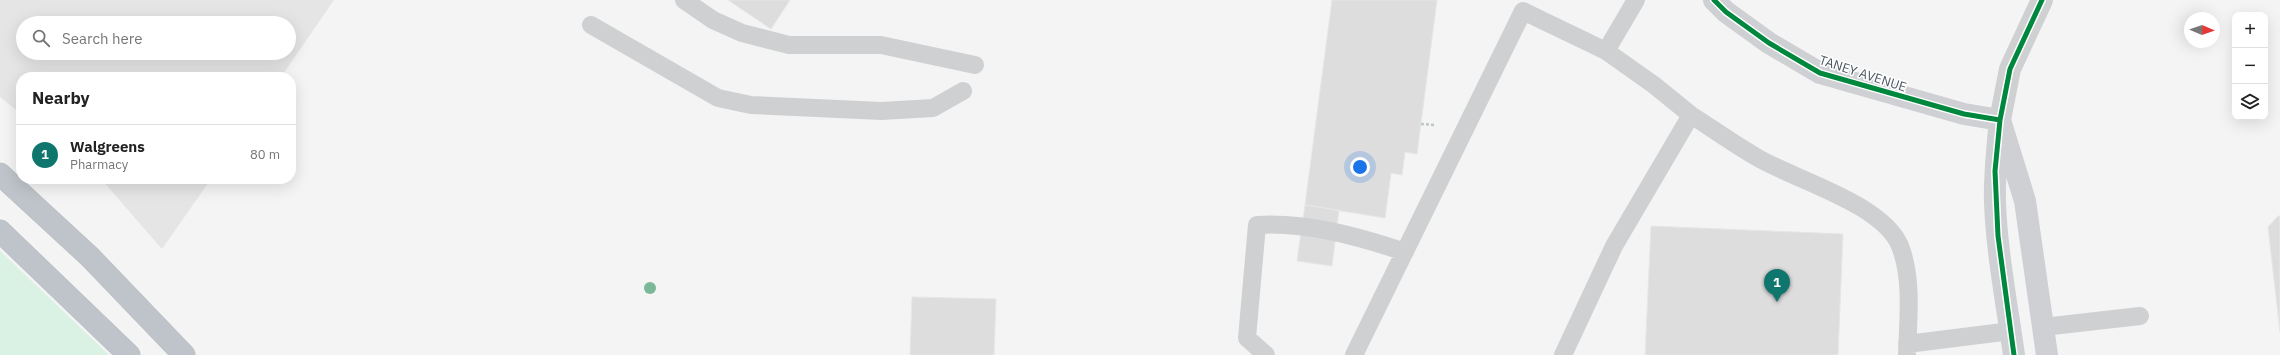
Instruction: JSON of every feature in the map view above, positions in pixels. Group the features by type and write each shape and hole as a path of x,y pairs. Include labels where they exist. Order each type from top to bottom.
{"highway":[{"path":"0,174 90,257 184,355"},
{"path":"0,231 129,355"}],"street":[{"name":"TANEY AVENUE","path":"1714,0 1726,12 1769,43 1820,73 1964,114 2000,120"},
{"path":"2014,355 1998,236 1995,203 1995,171 2000,120 2010,69 2042,0"},
{"path":"2000,120 2025,200 2047,355"}],"lane":[{"path":"684,0 713,20 742,33 788,45 881,45 975,65"},
{"path":"1606,52 1636,0"},
{"path":"1354,355 1523,11 1606,52 1654,85 1691,114 1758,158 1852,203 1882,220 1900,245 1907,276 1907,349 2011,331"},
{"path":"591,25 718,98 751,104 881,111 933,108 963,92"},
{"path":"1563,355 1614,246 1691,114"},
{"path":"1266,355 1247,338 1257,225 1283,224 1361,237 1404,252"},
{"path":"2043,327 2140,316"}],"path":[{"path":"1421,124 1438,125"}],"shaded area":[{"path":"0,0 334,0 296,55 296,16 16,16 16,60 293,60 284,72 16,72 16,110 0,97"},
{"path":"105,184 208,184 162,249"}],"green space":[{"path":"0,251 109,355 0,355"}],"building":[{"path":"728,0 790,0 771,29"},
{"path":"1332,0 1437,0 1417,154 1405,152 1402,175 1391,173 1385,218 1305,205"},
{"path":"1305,205 1339,210 1332,266 1297,261"},
{"path":"2278,216 2280,216 2280,332 2268,227"},
{"path":"1651,226 1843,234 1838,355 1645,355"},
{"path":"912,297 996,299 994,355 910,355"}],"cycle path":[{"path":"1714,0 1726,12 1769,43 1820,73 1964,114 2000,120"},
{"path":"2014,355 1998,236 1995,171 2000,120 2010,69 2042,0"}],"place":[{"name":"Walgreens","path":"1777,302"}]}
